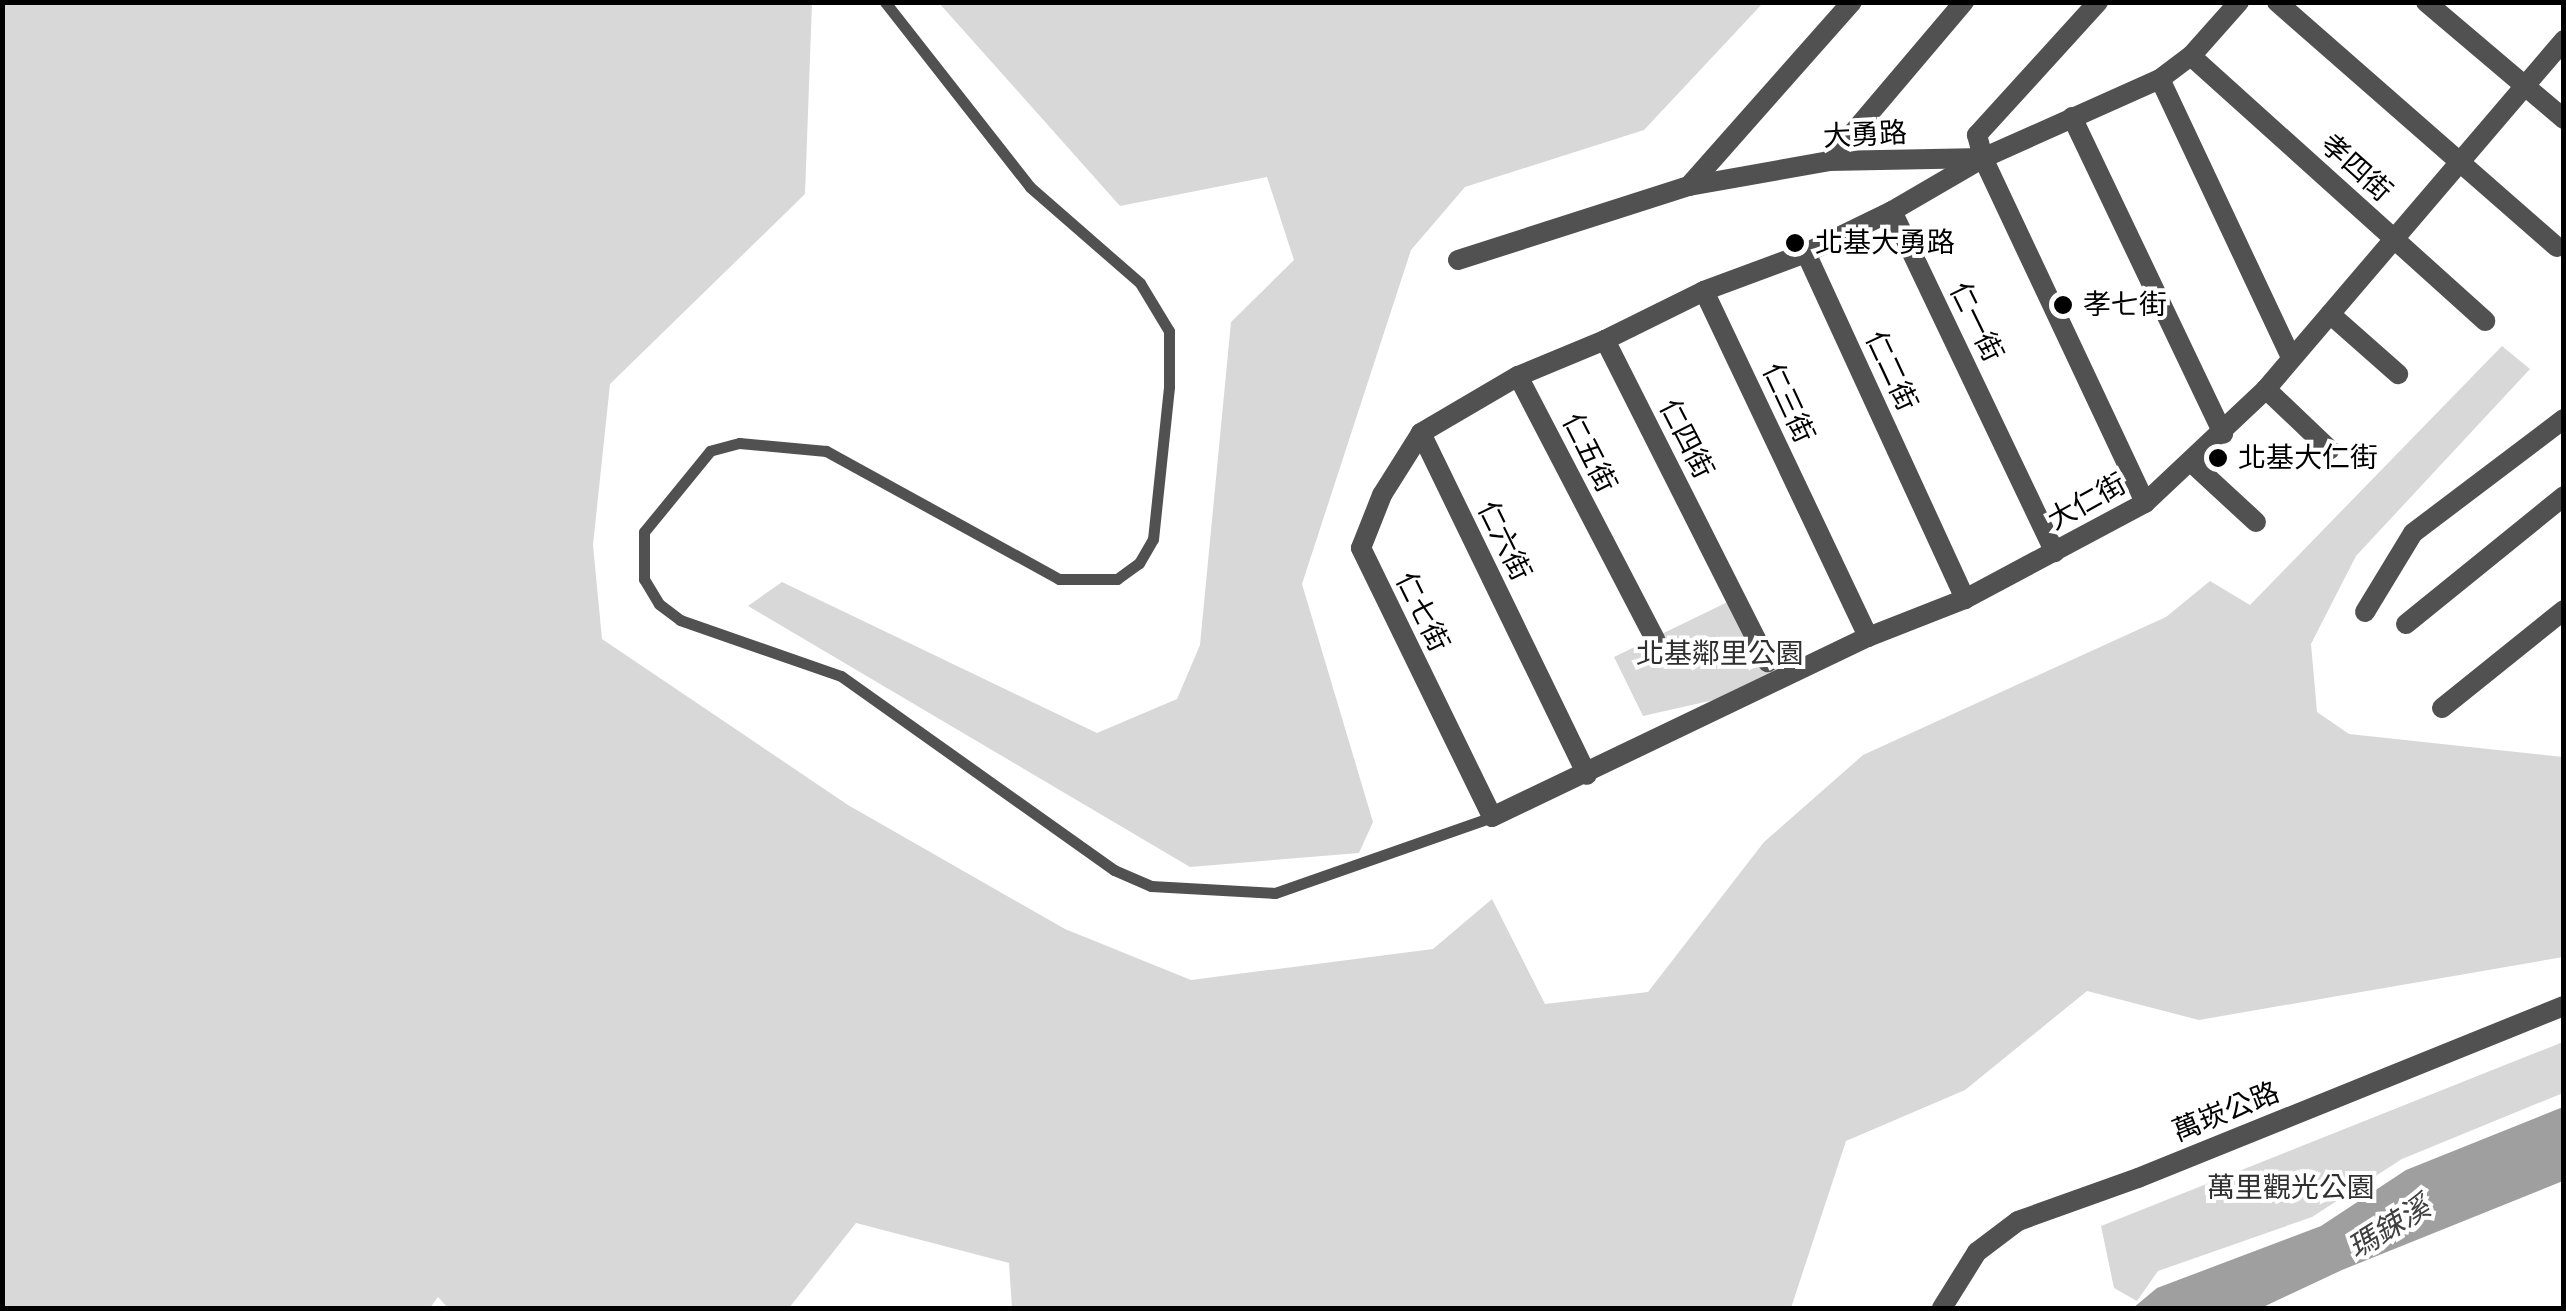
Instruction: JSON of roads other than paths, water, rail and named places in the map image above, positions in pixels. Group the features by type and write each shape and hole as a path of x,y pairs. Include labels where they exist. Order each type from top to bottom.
{"street":[{"path":"1688,186 1852,2"},
{"path":"1828,162 1964,2"},
{"path":"2098,2 1977,135 1983,158 2145,503"},
{"name":"大勇路","path":"1458,260 1688,186 1828,162 1983,158 2160,79 2190,56 2240,2"},
{"path":"2277,2 2557,247"},
{"path":"2426,2 2564,120"},
{"name":"大仁街","path":"1492,817 1587,775 1868,637 1965,599 2145,503 2192,463 2266,389 2391,237 2564,40"},
{"name":"孝四街","path":"2190,56 2484,320"},
{"path":"2160,79 2291,357"},
{"path":"2072,117 2222,434"},
{"path":"1421,433 1518,376 1605,340 1704,290 1806,253 1892,212 1983,158"},
{"name":"仁一街","path":"1892,212 2055,552"},
{"name":"仁二街","path":"1806,253 1965,599"},
{"name":"仁三街","path":"1704,290 1868,637"},
{"path":"2330,314 2398,374"},
{"name":"仁四街","path":"1605,340 1768,662"},
{"name":"仁五街","path":"1518,376 1655,640"},
{"path":"2266,389 2330,450"},
{"path":"2364,612 2413,534 2564,420"},
{"name":"仁七街","path":"1421,433 1382,495 1360,548 1492,817"},
{"name":"仁六街","path":"1421,433 1587,775"},
{"path":"2192,463 2256,522"},
{"path":"2406,624 2564,496"},
{"path":"2442,708 2564,610"},
{"name":"萬崁公路","path":"1942,1308 1977,1252 2018,1222 2138,1178 2564,1006"}],"lane":[{"path":"885,2 1030,187 1140,283 1169,331 1169,387 1154,540 1139,563 1117,579 1059,579 826,451 739,444 710,451 644,532 644,579 658,604 680,620 841,676 1114,870 1151,886 1275,894 1492,817"}],"water":[{"name":"瑪鋉溪","path":"2563,1107 2563,1181 2342,1270 2261,1308 2133,1308 2157,1288 2321,1226 2406,1170"}],"place":[{"name":"北基大勇路","path":"1795,243"},
{"name":"孝七街","path":"2063,305"},
{"name":"北基大仁街","path":"2218,458"}],"park label":[{"name":"北基鄰里公園","path":"1720,654"},
{"name":"萬里觀光公園","path":"2291,1188"}]}
